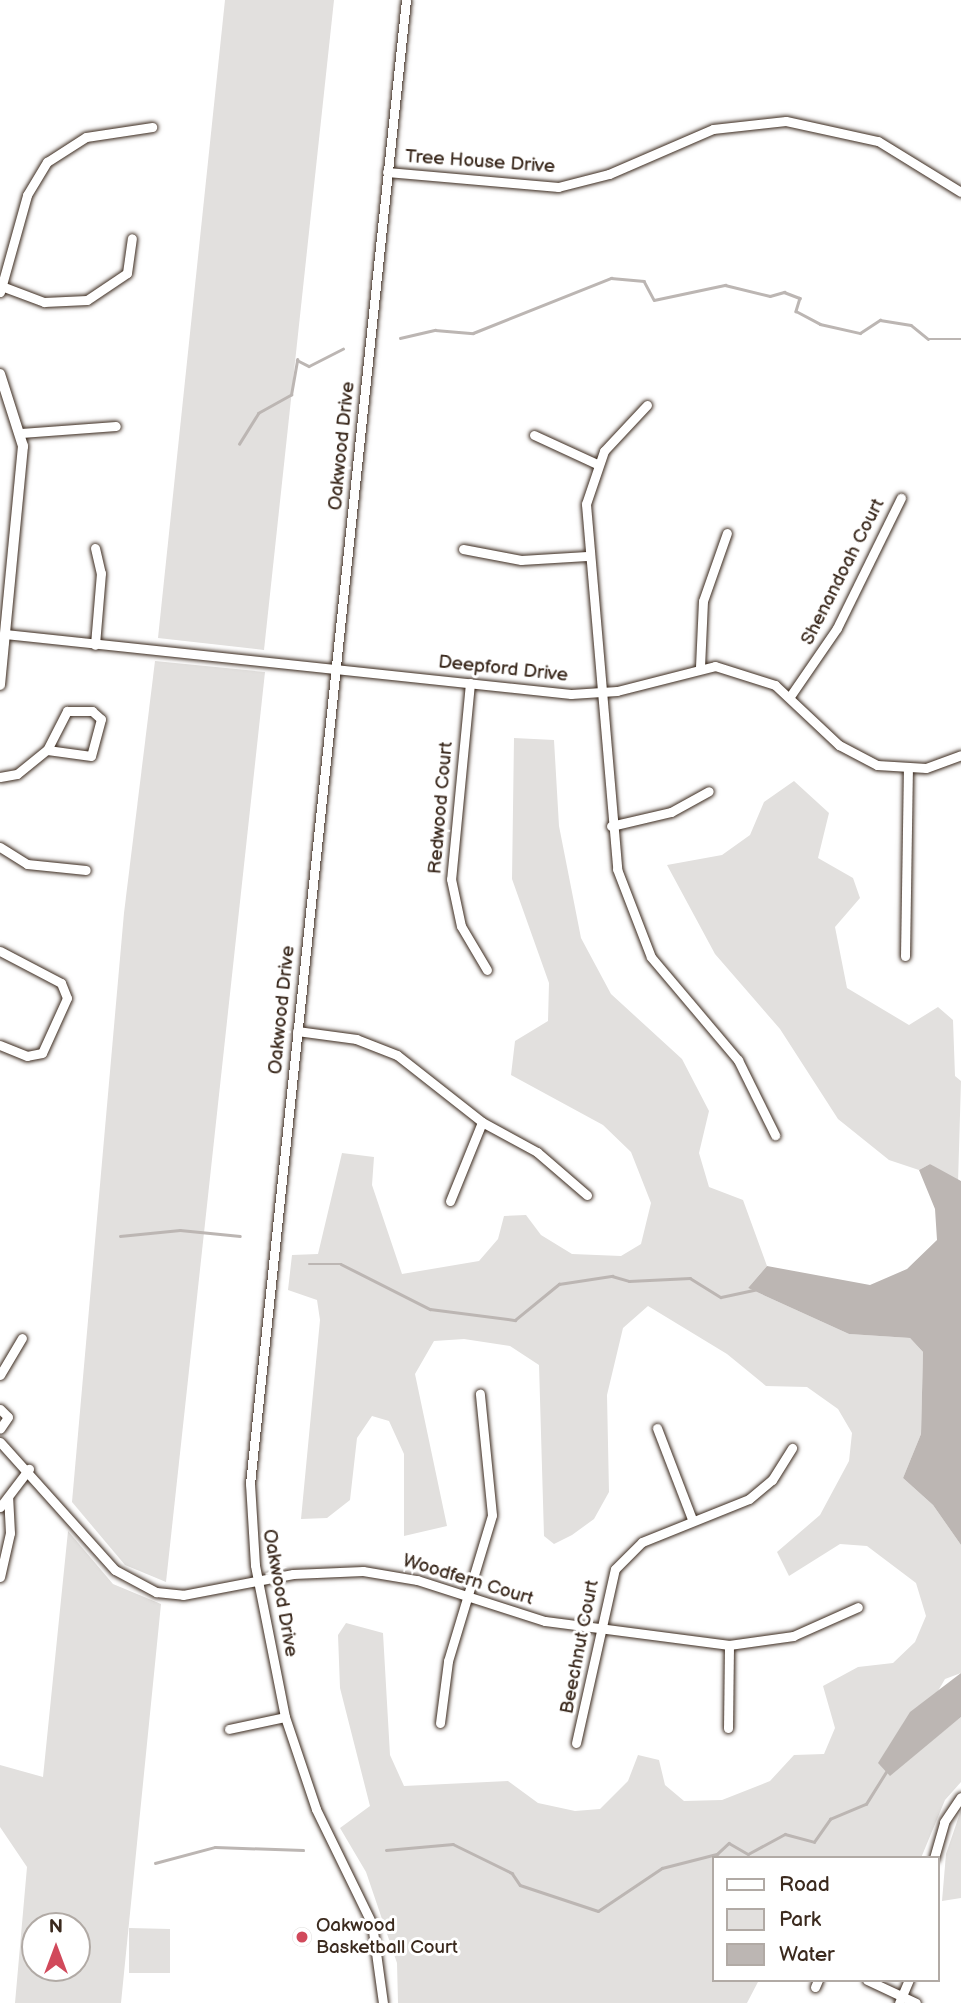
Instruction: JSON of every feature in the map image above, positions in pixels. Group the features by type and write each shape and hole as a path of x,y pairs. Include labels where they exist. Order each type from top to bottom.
{"street":[{"name":"Oakwood Drive","path":"383,2003 372,1924 316,1809 285,1717 258,1581 250,1484 405,0"},
{"name":"Tree House Drive","path":"387,172 558,187 609,174 713,129 786,121 878,141 961,192"},
{"path":"132,238 127,273 87,300 44,302 2,289 27,195 47,162 86,137 152,127"},
{"path":"0,374 21,433 0,685"},
{"path":"647,405 597,464 586,503 587,556 598,693 611,826 623,896 640,937 663,975 738,1060 775,1135"},
{"path":"21,433 116,426"},
{"path":"534,435 597,464"},
{"name":"Shenandoah Court","path":"791,695 837,628 901,498"},
{"path":"700,667 703,601 727,533"},
{"path":"95,548 102,573 95,645"},
{"path":"463,549 513,560 587,556"},
{"name":"Deepford Drive","path":"5,634 470,683 598,693 700,667 748,673 791,695 853,755 908,769 961,755"},
{"name":"Redwood Court","path":"470,683 451,880 461,926 487,970"},
{"path":"0,778 17,774 47,750 67,711 99,715 98,750 92,756 47,750"},
{"path":"905,956 908,769"},
{"path":"611,826 671,812 709,791"},
{"path":"0,847 27,864 86,870"},
{"path":"0,951 61,983 67,998 42,1053 27,1056 0,1045"},
{"path":"297,1031 356,1039 397,1055 482,1122 537,1152 587,1195"},
{"path":"450,1200 482,1122"},
{"path":"0,1375 22,1338"},
{"path":"440,1723 448,1661 487,1547 494,1492 480,1394"},
{"path":"0,1409 8,1417 0,1429"},
{"path":"657,1427 692,1519"},
{"name":"Woodfern Court","path":"0,1442 30,1469 99,1554 143,1588 183,1595 258,1581 363,1571 470,1598 523,1616 600,1630 729,1645 793,1636 858,1607"},
{"name":"Beechnut Court","path":"576,1743 593,1691 600,1630 610,1578 623,1559 642,1542 692,1519 749,1499 772,1480 792,1448"},
{"path":"0,1507 30,1469"},
{"path":"0,1577 10,1533 8,1497"},
{"path":"728,1728 729,1645"},
{"path":"229,1729 285,1717"},
{"path":"935,1856 944,1822 961,1797"},
{"path":"870,1982 900,2000 916,2003"},
{"path":"900,2000 908,1982"}],"green space":[{"path":"225,0 334,0 264,650 158,638"},
{"path":"155,661 265,672 166,1582 125,1565 72,1502 124,913"},
{"path":"514,738 554,740 559,826 581,938 611,994 682,1059 709,1111 699,1153 709,1187 743,1200 767,1266 748,1288 849,1334 910,1338 923,1352 921,1434 903,1478 933,1505 961,1545 961,1673 945,1679 889,1775 961,1717 961,1782 945,1800 922,1856 712,1856 712,1982 758,1982 747,2003 398,2003 397,1963 366,1872 340,1828 370,1806 340,1688 338,1635 346,1623 383,1633 390,1755 404,1786 508,1781 538,1803 575,1811 600,1809 628,1781 638,1755 659,1760 665,1785 684,1801 722,1800 770,1781 794,1755 824,1754 835,1728 823,1686 858,1667 893,1663 915,1642 926,1616 916,1583 867,1546 840,1544 789,1576 777,1552 820,1515 849,1461 852,1433 838,1409 807,1387 766,1386 727,1354 648,1306 623,1328 607,1395 609,1492 594,1519 572,1535 554,1544 544,1536 539,1365 510,1346 464,1339 434,1341 415,1374 447,1526 404,1536 404,1454 389,1421 372,1416 357,1438 350,1500 327,1518 301,1519 320,1320 317,1300 288,1290 292,1255 318,1254 342,1153 374,1157 372,1185 402,1274 479,1261 498,1239 504,1216 526,1215 541,1235 572,1254 621,1256 641,1244 651,1203 631,1152 603,1125 511,1075 515,1041 548,1021 549,983 512,879"},
{"path":"794,781 829,813 818,858 853,878 860,898 835,927 847,988 909,1025 938,1007 953,1020 955,1076 961,1081 958,1183 930,1164 919,1170 889,1160 838,1119 780,1029 715,954 667,865 722,855 750,835 764,802"},
{"path":"68,1531 113,1584 161,1604 121,2003 15,2003 21,1935 21,1982 91,1982 91,1912 23,1912 27,1867 0,1827 0,1765 43,1777"},
{"path":"961,1810 961,1898 942,1901 946,1854"},
{"name":"Oakwood Basketball Court","path":"302,1927 309,1930 312,1937 309,1944 302,1947 295,1944 292,1937 295,1930"},
{"path":"129,1928 170,1929 170,1973 129,1973"}],"water":[{"path":"930,1164 961,1181 961,1545 933,1505 903,1478 921,1434 923,1352 910,1338 849,1334 748,1288 767,1266 870,1285 907,1269 937,1240 935,1209 919,1170"},
{"path":"961,1673 961,1717 890,1776 878,1763 910,1712"}],"waterway":[{"path":"400,338 435,330 473,333 611,278 644,281 654,300 725,285 770,296 784,292 800,298 796,311 820,324 860,333 880,320 911,325 928,339 961,339"},
{"path":"239,444 258,413 291,395 297,360 309,366 343,349"},
{"path":"120,1236 180,1230 240,1236"},
{"path":"309,1264 341,1264 430,1309 515,1320 559,1284 612,1276 629,1281 690,1278 721,1297 754,1290"},
{"path":"386,1850 453,1844 512,1873 520,1885 598,1911 662,1868 717,1854 729,1843 748,1854 785,1834 814,1842 830,1819 866,1804 887,1771"},
{"path":"155,1863 215,1847 303,1850"}],"place":[{"name":"Oakwood Basketball Court","path":"302,1937"}]}
